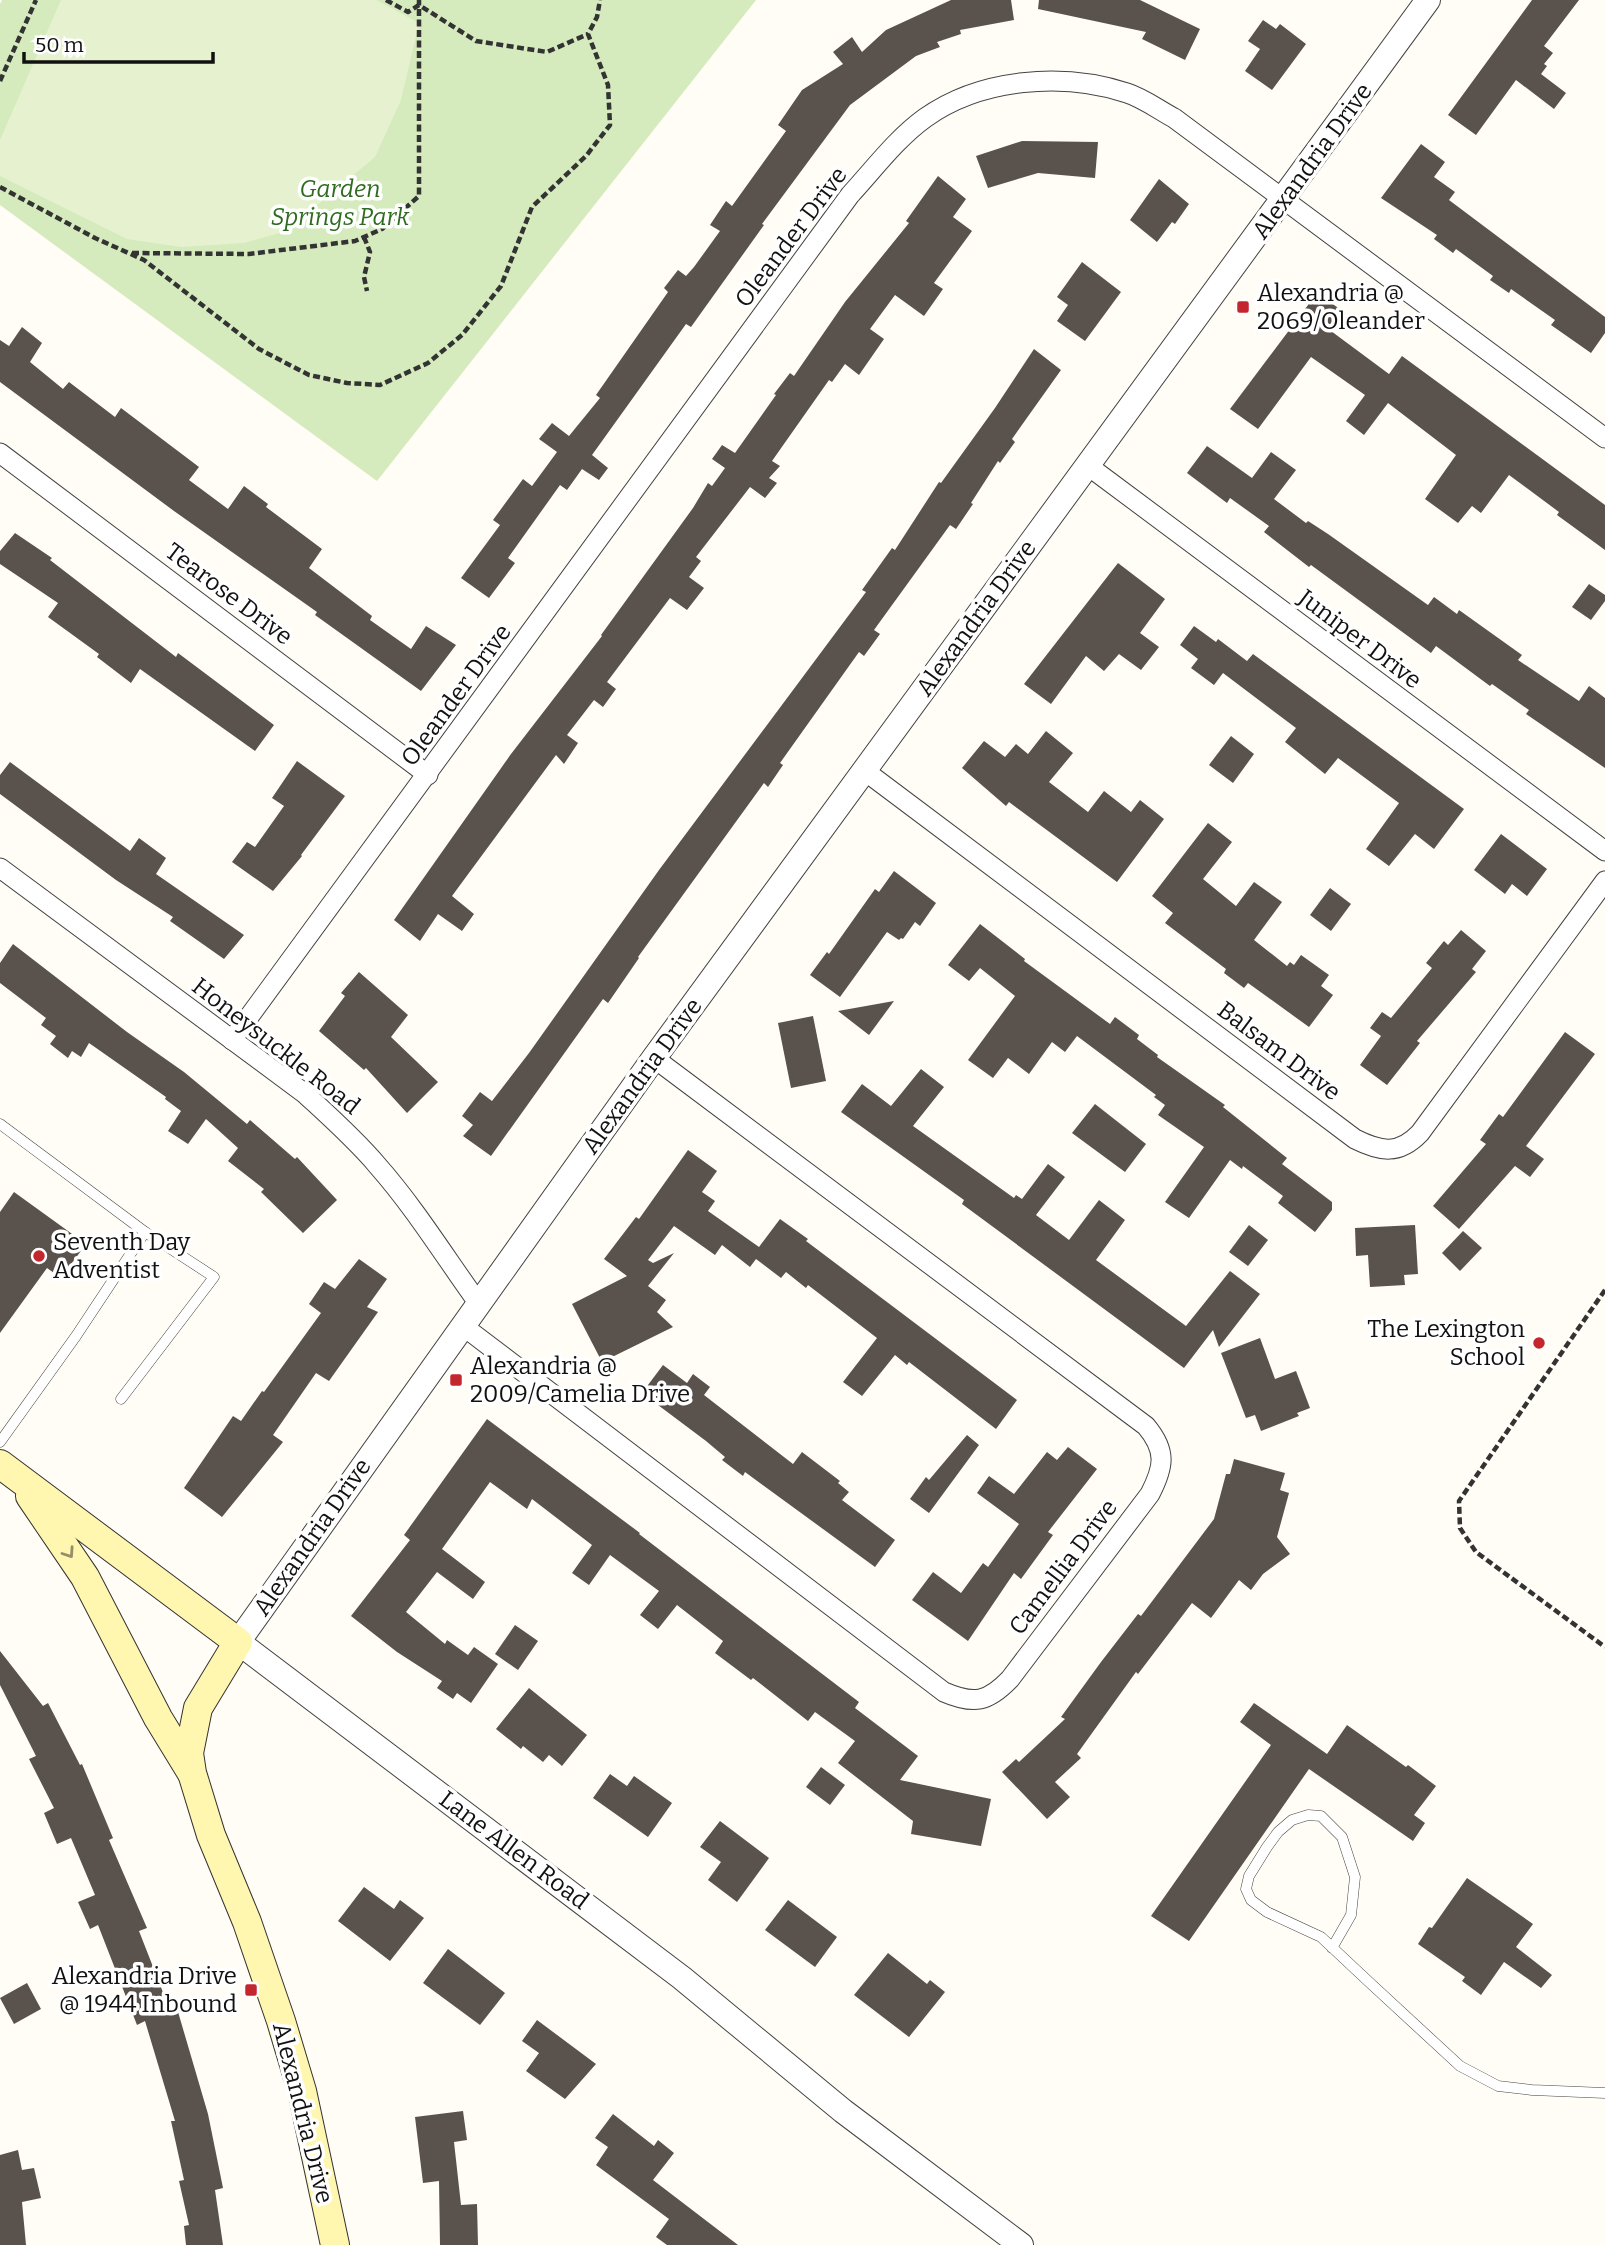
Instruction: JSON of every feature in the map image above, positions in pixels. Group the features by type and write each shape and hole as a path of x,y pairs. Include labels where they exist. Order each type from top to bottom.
{"main road":[{"name":"Lane Allen Road","path":"8,1470 238,1642"},
{"path":"8,1470 85,1577 158,1718 192,1773"},
{"name":"Alexandria Drive","path":"238,1642 198,1708 189,1752 192,1773 211,1835 247,1922 288,2044 305,2102 335,2245"}],"street":[{"name":"Alexandria Drive","path":"238,1642 654,1058 1428,0"},
{"name":"Oleander Drive","path":"232,1040 850,195 891,148 925,118 955,101 989,89 1051,81 1087,83 1129,93 1174,118 1603,433"},
{"name":"Tearose Drive","path":"0,453 428,775"},
{"name":"Juniper Drive","path":"1087,465 1605,851"},
{"name":"Balsam Drive","path":"865,771 1355,1139 1383,1149 1409,1144 1420,1133 1605,881"},
{"name":"Honeysuckle Road","path":"0,869 304,1093 377,1164 437,1241 479,1304"},
{"name":"Camellia Drive","path":"463,1326 944,1692 957,1698 973,1700 996,1694 1150,1494 1161,1468 1161,1450 1156,1437 1146,1426 654,1058"},
{"name":"Lane Allen Road","path":"238,1642 682,1978 843,2110 1021,2245"}],"lane":[{"path":"0,1124 145,1232 214,1277 121,1399"},
{"path":"0,1442 76,1336 145,1232"},
{"path":"1332,1948 1351,1915 1355,1877 1342,1837 1321,1816 1308,1815 1292,1820 1278,1832 1249,1876 1246,1889 1251,1900 1267,1912 1321,1937 1332,1948 1460,2066 1498,2086 1605,2093"}],"path":[{"path":"0,80 36,0"},
{"path":"386,0 408,12 419,2"},
{"path":"419,2 475,41 547,52 588,34 597,17 600,0"},
{"path":"129,253 250,254 355,241 382,229 419,197 419,2"},
{"path":"0,187 95,238 145,260 259,349 309,375 347,383 380,385 428,363 461,335 501,286 532,207 586,156 610,125 608,86 588,34"},
{"path":"364,237 370,253 364,277 367,291"},
{"path":"1605,1290 1459,1502 1460,1528 1476,1552 1605,1647"}],"green space":[{"name":"Garden Springs Park","path":"2,0 756,0 377,481 0,205"},
{"path":"61,0 376,0 419,23 401,100 375,157 286,231 244,243 181,247 127,239 0,176 0,140"}],"building":[{"path":"951,0 1011,0 1014,20 960,30 961,34 937,42 940,47 916,56 850,105 762,224 764,225 691,327 686,324 592,455 608,468 599,480 582,469 567,490 560,485 508,558 515,563 489,598 461,578 500,525 493,520 523,479 532,486 557,452 539,439 552,423 569,436 600,398 596,395 668,292 664,288 678,270 686,276 694,267 720,231 710,225 726,201 732,206 786,131 778,125 802,90 843,64 833,52 852,37 862,52 886,30"},
{"path":"1039,0 1140,0 1200,29 1185,60 1142,39 1146,32 1038,9"},
{"path":"1532,0 1579,0 1544,46 1553,53 1544,64 1547,66 1541,74 1566,93 1554,109 1516,80 1476,135 1448,115"},
{"path":"1263,20 1276,29 1280,24 1306,44 1272,90 1245,71 1260,49 1248,41"},
{"path":"1022,141 1098,142 1095,178 1038,173 988,188 976,156"},
{"path":"1421,144 1445,162 1434,177 1455,192 1449,200 1605,317 1605,333 1591,353 1551,325 1555,320 1511,289 1509,293 1490,280 1493,276 1456,249 1453,253 1434,239 1437,235 1381,198"},
{"path":"938,176 966,199 953,217 972,231 934,283 943,289 924,316 895,295 870,329 884,339 859,375 845,364 832,382 829,380 772,461 780,466 769,478 777,483 765,498 750,487 696,557 701,561 689,577 704,588 687,610 670,598 607,682 616,689 603,707 594,700 567,735 578,743 564,764 556,755 452,896 474,914 462,931 438,914 420,941 394,920 511,754 602,636 708,483 712,486 725,468 712,459 722,445 735,453 776,395 774,394 790,373 794,376 845,302 909,223 906,221"},
{"path":"1159,179 1189,204 1175,224 1172,222 1157,242 1130,220"},
{"path":"1082,262 1121,292 1085,341 1057,321 1068,305 1057,297"},
{"path":"1317,293 1344,312 1331,331 1389,374 1402,356 1605,505 1605,550 1509,475 1481,513 1472,506 1458,523 1425,499 1456,455 1388,403 1364,435 1346,421 1365,395 1311,357 1258,429 1230,409"},
{"path":"22,327 42,343 30,362 63,389 69,382 115,417 121,408 199,467 189,480 228,509 244,486 268,504 266,507 322,549 309,568 372,616 370,620 411,649 426,626 456,645 421,691 315,615 317,612 174,511 0,382 0,340 9,346"},
{"path":"1034,349 1061,370 1012,439 1015,442 1000,463 998,461 956,529 950,525 874,630 880,634 864,656 859,652 780,763 783,765 768,787 764,783 638,957 608,1003 603,999 491,1156 463,1136 473,1125 462,1116 480,1092 492,1101 529,1053 659,870 866,592 862,590 892,548 895,550 939,482 941,483 995,408"},
{"path":"1207,446 1252,478 1271,452 1296,470 1274,499 1306,523 1308,521 1328,534 1428,605 1434,597 1457,614 1459,610 1522,655 1518,660 1579,701 1589,686 1605,698 1605,768 1526,714 1529,710 1492,684 1490,686 1436,646 1431,653 1311,565 1309,567 1264,532 1269,526 1230,498 1227,503 1187,473"},
{"path":"15,533 52,558 50,560 176,657 178,653 274,725 255,751 140,669 131,683 97,657 99,654 48,617 58,603 0,564 0,551"},
{"path":"1118,563 1165,599 1140,633 1159,647 1141,670 1119,654 1104,671 1086,656 1051,704 1024,684"},
{"path":"1589,584 1605,595 1605,601 1591,620 1572,607"},
{"path":"1194,626 1216,642 1218,639 1247,661 1253,654 1464,809 1434,849 1415,834 1389,866 1366,849 1399,803 1338,758 1325,774 1285,742 1296,728 1223,673 1214,685 1191,668 1198,659 1180,645"},
{"path":"1046,731 1073,753 1049,782 1088,812 1104,791 1131,812 1140,800 1164,819 1117,882 1009,802 1006,806 962,768 984,741 1005,757 1016,744 1028,754"},
{"path":"1231,736 1254,754 1233,783 1209,765"},
{"path":"297,761 345,796 273,891 232,862 247,842 255,847 284,806 272,798"},
{"path":"10,762 130,851 139,838 166,858 156,874 244,935 224,959 170,921 173,917 116,880 0,794 0,775"},
{"path":"1208,823 1232,842 1203,879 1236,906 1254,882 1282,902 1254,940 1287,966 1290,962 1294,965 1301,955 1329,975 1321,986 1333,995 1309,1027 1248,983 1244,988 1224,973 1226,969 1165,923 1173,913 1152,896"},
{"path":"1501,834 1547,869 1527,896 1512,884 1505,894 1474,870"},
{"path":"894,871 936,903 920,926 915,922 903,939 899,940 887,932 840,997 810,975 827,952 829,954 875,889 879,892"},
{"path":"1330,888 1351,904 1331,931 1310,915"},
{"path":"980,924 1025,959 1024,961 1110,1024 1115,1017 1139,1035 1137,1039 1158,1055 1157,1057 1225,1105 1223,1107 1287,1158 1282,1164 1332,1202 1332,1210 1315,1232 1278,1203 1283,1196 1243,1166 1242,1169 1230,1160 1189,1218 1165,1202 1204,1147 1158,1115 1165,1105 1154,1097 1156,1095 1077,1036 1065,1052 1052,1042 1029,1074 1008,1058 993,1078 968,1060 1015,996 980,968 969,981 948,965"},
{"path":"1461,930 1486,951 1472,969 1476,972 1417,1041 1420,1043 1387,1085 1360,1065 1381,1036 1370,1028 1382,1012 1391,1018 1432,968 1426,963 1444,941 1448,945"},
{"path":"13,944 127,1032 184,1072 247,1124 250,1120 295,1159 297,1157 337,1200 303,1233 261,1192 264,1189 228,1161 238,1148 206,1119 188,1144 168,1131 181,1111 165,1099 166,1097 89,1043 81,1057 72,1051 68,1058 50,1044 56,1036 41,1025 46,1018 0,983 0,963"},
{"path":"359,972 408,1015 391,1037 438,1082 407,1113 366,1068 364,1070 319,1031 345,996 341,993"},
{"path":"894,1001 869,1035 838,1011"},
{"path":"813,1016 826,1081 791,1088 778,1023"},
{"path":"1565,1032 1595,1054 1526,1146 1544,1159 1530,1177 1515,1166 1459,1229 1433,1206 1486,1144 1480,1140 1499,1114 1503,1117"},
{"path":"921,1069 944,1087 913,1126 1014,1198 1016,1195 1022,1199 1048,1164 1065,1177 1036,1215 1069,1240 1099,1200 1125,1220 1096,1260 1186,1326 1230,1271 1260,1294 1219,1347 1213,1330 1184,1368 962,1204 964,1200 841,1112 862,1084 891,1106"},
{"path":"1095,1104 1146,1144 1125,1172 1072,1133"},
{"path":"688,1150 717,1171 702,1192 715,1201 708,1211 759,1247 780,1219 1017,1400 996,1429 909,1362 907,1365 895,1355 862,1396 843,1382 877,1338 808,1285 806,1288 786,1272 781,1278 756,1259 750,1267 722,1245 715,1255 674,1226 648,1260 653,1263 674,1253 648,1286 666,1300 657,1312 673,1327 602,1362 572,1304 627,1276 604,1259 636,1217 639,1219"},
{"name":"Seventh Day Adventist","path":"14,1192 86,1244 61,1278 47,1268 0,1333 0,1212"},
{"path":"1249,1225 1268,1240 1248,1266 1229,1252"},
{"path":"1415,1225 1418,1274 1404,1275 1405,1285 1370,1287 1368,1255 1356,1256 1355,1228"},
{"path":"1463,1231 1482,1248 1460,1271 1442,1253"},
{"path":"359,1259 387,1279 367,1307 378,1312 329,1381 316,1373 273,1435 283,1442 222,1517 184,1488 233,1416 241,1421 321,1313 309,1304 324,1282 335,1289"},
{"path":"1260,1338 1275,1379 1296,1371 1310,1408 1297,1413 1299,1416 1261,1431 1255,1415 1246,1418 1221,1353"},
{"path":"663,1365 687,1383 693,1374 710,1387 704,1395 793,1464 802,1452 840,1481 838,1483 849,1492 842,1500 895,1540 875,1567 745,1472 743,1476 722,1460 725,1457 706,1441 642,1393"},
{"path":"487,1419 859,1702 855,1708 918,1756 900,1780 991,1799 981,1846 911,1834 913,1821 838,1763 855,1741 815,1712 808,1721 753,1678 751,1680 715,1653 723,1641 677,1605 658,1629 640,1615 659,1591 610,1555 589,1585 572,1573 592,1545 532,1499 527,1509 490,1482 442,1549 485,1582 473,1599 437,1572 406,1612 445,1644 447,1640 468,1655 474,1647 498,1664 471,1703 457,1693 453,1699 437,1688 442,1681 397,1652 351,1616 410,1540 404,1535"},
{"path":"967,1435 979,1445 929,1513 910,1499 926,1477 929,1480"},
{"path":"1068,1447 1097,1469 1048,1532 1053,1535 1021,1579 1014,1573 968,1641 912,1600 933,1572 961,1593 983,1563 988,1567 1019,1524 977,1493 989,1476 1014,1494 1047,1452 1057,1460"},
{"path":"1234,1459 1285,1473 1280,1490 1289,1493 1277,1537 1290,1554 1263,1574 1251,1590 1239,1580 1211,1618 1192,1603 1138,1674 1136,1672 1077,1754 1081,1758 1055,1782 1070,1797 1047,1819 1002,1772 1016,1759 1019,1762 1065,1719 1061,1717 1101,1662 1138,1614 1141,1616 1214,1519 1226,1474 1230,1474"},
{"path":"515,1625 538,1641 518,1670 495,1654"},
{"path":"0,1651 43,1706 48,1703 80,1765 82,1764 113,1838 109,1840 147,1928 139,1931 164,1995 171,1992 176,2005 208,2114 223,2188 215,2190 223,2245 186,2245 184,2226 189,2225 179,2181 184,2180 171,2121 175,2121 145,2021 137,2025 98,1925 90,1929 78,1902 95,1895 71,1838 57,1844 44,1813 54,1808 29,1759 36,1756 0,1685"},
{"path":"529,1688 587,1735 562,1766 549,1755 543,1762 496,1729"},
{"path":"1254,1703 1327,1754 1347,1725 1436,1786 1414,1815 1425,1823 1413,1841 1309,1769 1189,1941 1151,1916 1271,1745 1240,1722"},
{"path":"821,1767 845,1785 830,1805 806,1787"},
{"path":"610,1774 627,1786 634,1776 672,1803 648,1837 593,1798"},
{"path":"720,1821 769,1858 737,1902 708,1880 721,1862 700,1847"},
{"path":"1467,1878 1533,1924 1516,1947 1552,1975 1541,1988 1504,1962 1481,1995 1462,1981 1465,1977 1418,1944"},
{"path":"364,1887 394,1909 400,1900 424,1918 390,1961 338,1921"},
{"path":"788,1900 837,1937 815,1967 765,1930"},
{"path":"448,1949 505,1993 480,2025 423,1983"},
{"path":"888,1953 927,1984 930,1980 945,1992 909,2037 854,1995"},
{"path":"27,1983 41,2009 14,2024 0,1998"},
{"path":"537,2020 596,2064 565,2099 526,2071 539,2053 522,2041"},
{"path":"463,2111 467,2140 454,2142 461,2205 477,2204 478,2245 440,2245 439,2181 423,2183 415,2117"},
{"path":"613,2114 654,2146 658,2140 674,2153 653,2180 738,2245 667,2245 656,2237 669,2219 596,2165 608,2147 595,2138"},
{"path":"18,2150 22,2170 34,2168 41,2198 22,2202 26,2245 0,2245 0,2155"}],"place":[{"name":"Alexandria @ 2069/Oleander","path":"1243,307"},
{"name":"Seventh Day Adventist","path":"39,1256"},
{"name":"The Lexington School","path":"1539,1343"},
{"name":"Alexandria @ 2009/Camelia Drive","path":"456,1380"},
{"name":"Alexandria Drive @ 1944 Inbound","path":"251,1990"}]}
